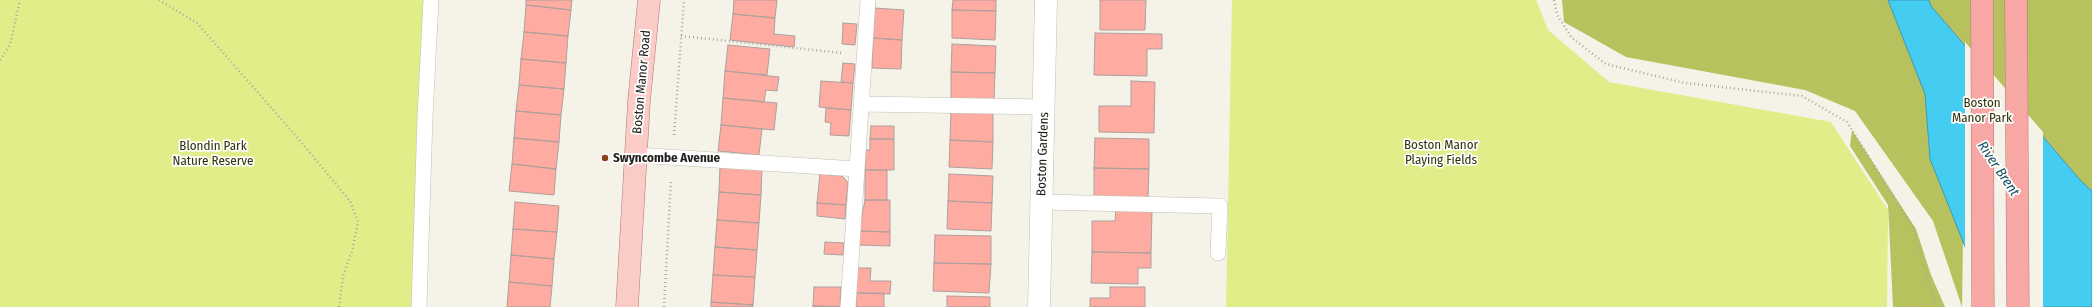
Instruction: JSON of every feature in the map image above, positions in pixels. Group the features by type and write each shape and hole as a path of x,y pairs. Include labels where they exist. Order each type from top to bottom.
{"highway":[{"path":"1982,0 1983,307"},
{"path":"2016,0 2018,307"}],"main road":[{"name":"Boston Manor Road","path":"626,307 639,101 649,0"}],"street":[{"name":"Boston Gardens","path":"1039,307 1045,106 1046,0"}],"lane":[{"path":"419,307 425,117 431,0"},
{"path":"848,307 868,0"},
{"path":"862,104 1045,106"},
{"path":"636,155 857,169"},
{"path":"1042,202 1220,206 1218,253"}],"path":[{"path":"0,60 10,45 20,0"},
{"path":"159,0 197,22 350,201 358,222 352,251 343,276 339,307"},
{"path":"664,307 684,0"},
{"path":"1554,0 1557,15 1572,38 1606,64 1685,83 1802,96 1847,122 1913,228 1936,307"},
{"path":"681,36 864,56"}],"green space":[{"name":"Blondin Park Nature Reserve","path":"0,0 426,0 413,307 0,307"},
{"name":"Boston Manor Playing Fields","path":"1232,0 1536,0 1548,30 1609,82 1831,122 1888,210 1887,307 1226,307"},
{"path":"1562,0 1888,0 1925,94 1930,159 1963,241 1962,307 1933,221 1855,111 1805,90 1626,57 1564,22"},
{"path":"1929,0 2092,0 2092,191 2081,181 1931,6"},
{"path":"1852,130 1916,229 1931,275 1945,307 1893,307 1888,205 1850,146"}],"water":[{"name":"River Brent","path":"1888,0 1929,0 1931,6 2081,181 2092,191 2092,307 1989,307 1930,159 1925,94"}],"pier":[{"path":"1965,42 2043,132 2043,307 1987,307 1965,252"}],"building":[{"path":"526,0 572,0 571,10 526,5"},
{"path":"734,0 777,0 775,18 733,14"},
{"path":"953,0 996,0 996,11 952,10"},
{"path":"1100,0 1146,0 1145,30 1100,30"},
{"path":"526,5 571,10 568,36 524,32"},
{"path":"875,8 904,10 902,40 873,38"},
{"path":"952,10 996,11 995,40 952,38"},
{"path":"733,14 775,18 774,34 795,36 794,47 730,40"},
{"path":"843,23 857,24 855,45 842,44"},
{"path":"524,32 568,36 566,63 521,59"},
{"path":"1095,33 1162,34 1162,49 1147,49 1147,76 1094,75"},
{"path":"873,38 902,40 901,69 872,68"},
{"path":"952,44 996,46 995,73 951,72"},
{"path":"728,45 770,49 767,75 725,71"},
{"path":"521,59 566,63 564,89 519,85"},
{"path":"843,63 855,64 853,83 841,82"},
{"path":"725,71 779,77 777,91 766,90 764,102 723,98"},
{"path":"951,72 995,73 994,101 951,100"},
{"path":"821,81 853,83 851,110 819,107"},
{"path":"1131,81 1155,82 1154,133 1099,132 1099,106 1131,106"},
{"path":"519,85 564,89 561,115 516,111"},
{"path":"723,98 777,103 774,130 721,125"},
{"path":"826,108 851,110 849,136 830,135 831,123 825,122"},
{"path":"516,111 561,115 559,142 514,138"},
{"path":"951,112 993,114 993,142 950,140"},
{"path":"721,125 762,129 759,155 718,151"},
{"path":"871,126 894,126 894,139 870,139"},
{"path":"514,138 559,142 556,169 512,164"},
{"path":"1095,138 1149,139 1149,169 1094,168"},
{"path":"870,139 894,139 894,170 865,170 865,150 870,150"},
{"path":"950,140 993,142 992,169 949,167"},
{"path":"512,164 556,169 554,195 509,191"},
{"path":"720,165 762,168 761,195 719,192"},
{"path":"1094,168 1149,169 1148,198 1094,197"},
{"path":"865,170 887,170 887,200 865,200"},
{"path":"820,174 842,176 848,182 846,205 817,203"},
{"path":"949,174 993,176 992,203 948,201"},
{"path":"719,192 761,195 759,223 717,220"},
{"path":"865,200 890,200 890,232 859,231"},
{"path":"948,201 992,203 991,231 947,229"},
{"path":"515,202 559,206 557,232 513,229"},
{"path":"817,203 846,205 845,219 817,216"},
{"path":"1116,209 1152,210 1151,253 1092,252 1092,221 1115,221"},
{"path":"717,220 759,223 757,250 715,247"},
{"path":"513,229 557,232 554,259 511,255"},
{"path":"859,231 890,232 890,246 859,245"},
{"path":"935,235 991,236 991,264 934,263"},
{"path":"825,242 844,243 843,255 824,254"},
{"path":"715,247 757,250 755,277 713,275"},
{"path":"1092,252 1151,253 1151,268 1138,268 1138,284 1091,283"},
{"path":"511,255 554,259 552,286 509,282"},
{"path":"934,263 991,264 989,293 933,291"},
{"path":"856,268 871,268 870,281 891,281 890,294 856,293"},
{"path":"713,275 755,277 753,305 711,302"},
{"path":"509,282 552,286 550,307 507,307"},
{"path":"814,287 841,287 840,307 813,306"},
{"path":"1110,287 1145,287 1145,307 1090,307 1090,298 1110,298"},
{"path":"856,293 884,293 884,307 856,307"},
{"path":"947,296 990,297 990,307 947,307"},
{"path":"711,302 753,305 753,307 711,307"},
{"path":"813,306 840,307 813,307"}],"place":[{"name":"Swyncombe Avenue","path":"605,158"}],"park label":[{"name":"Boston Manor Park","path":"1982,110"}]}
